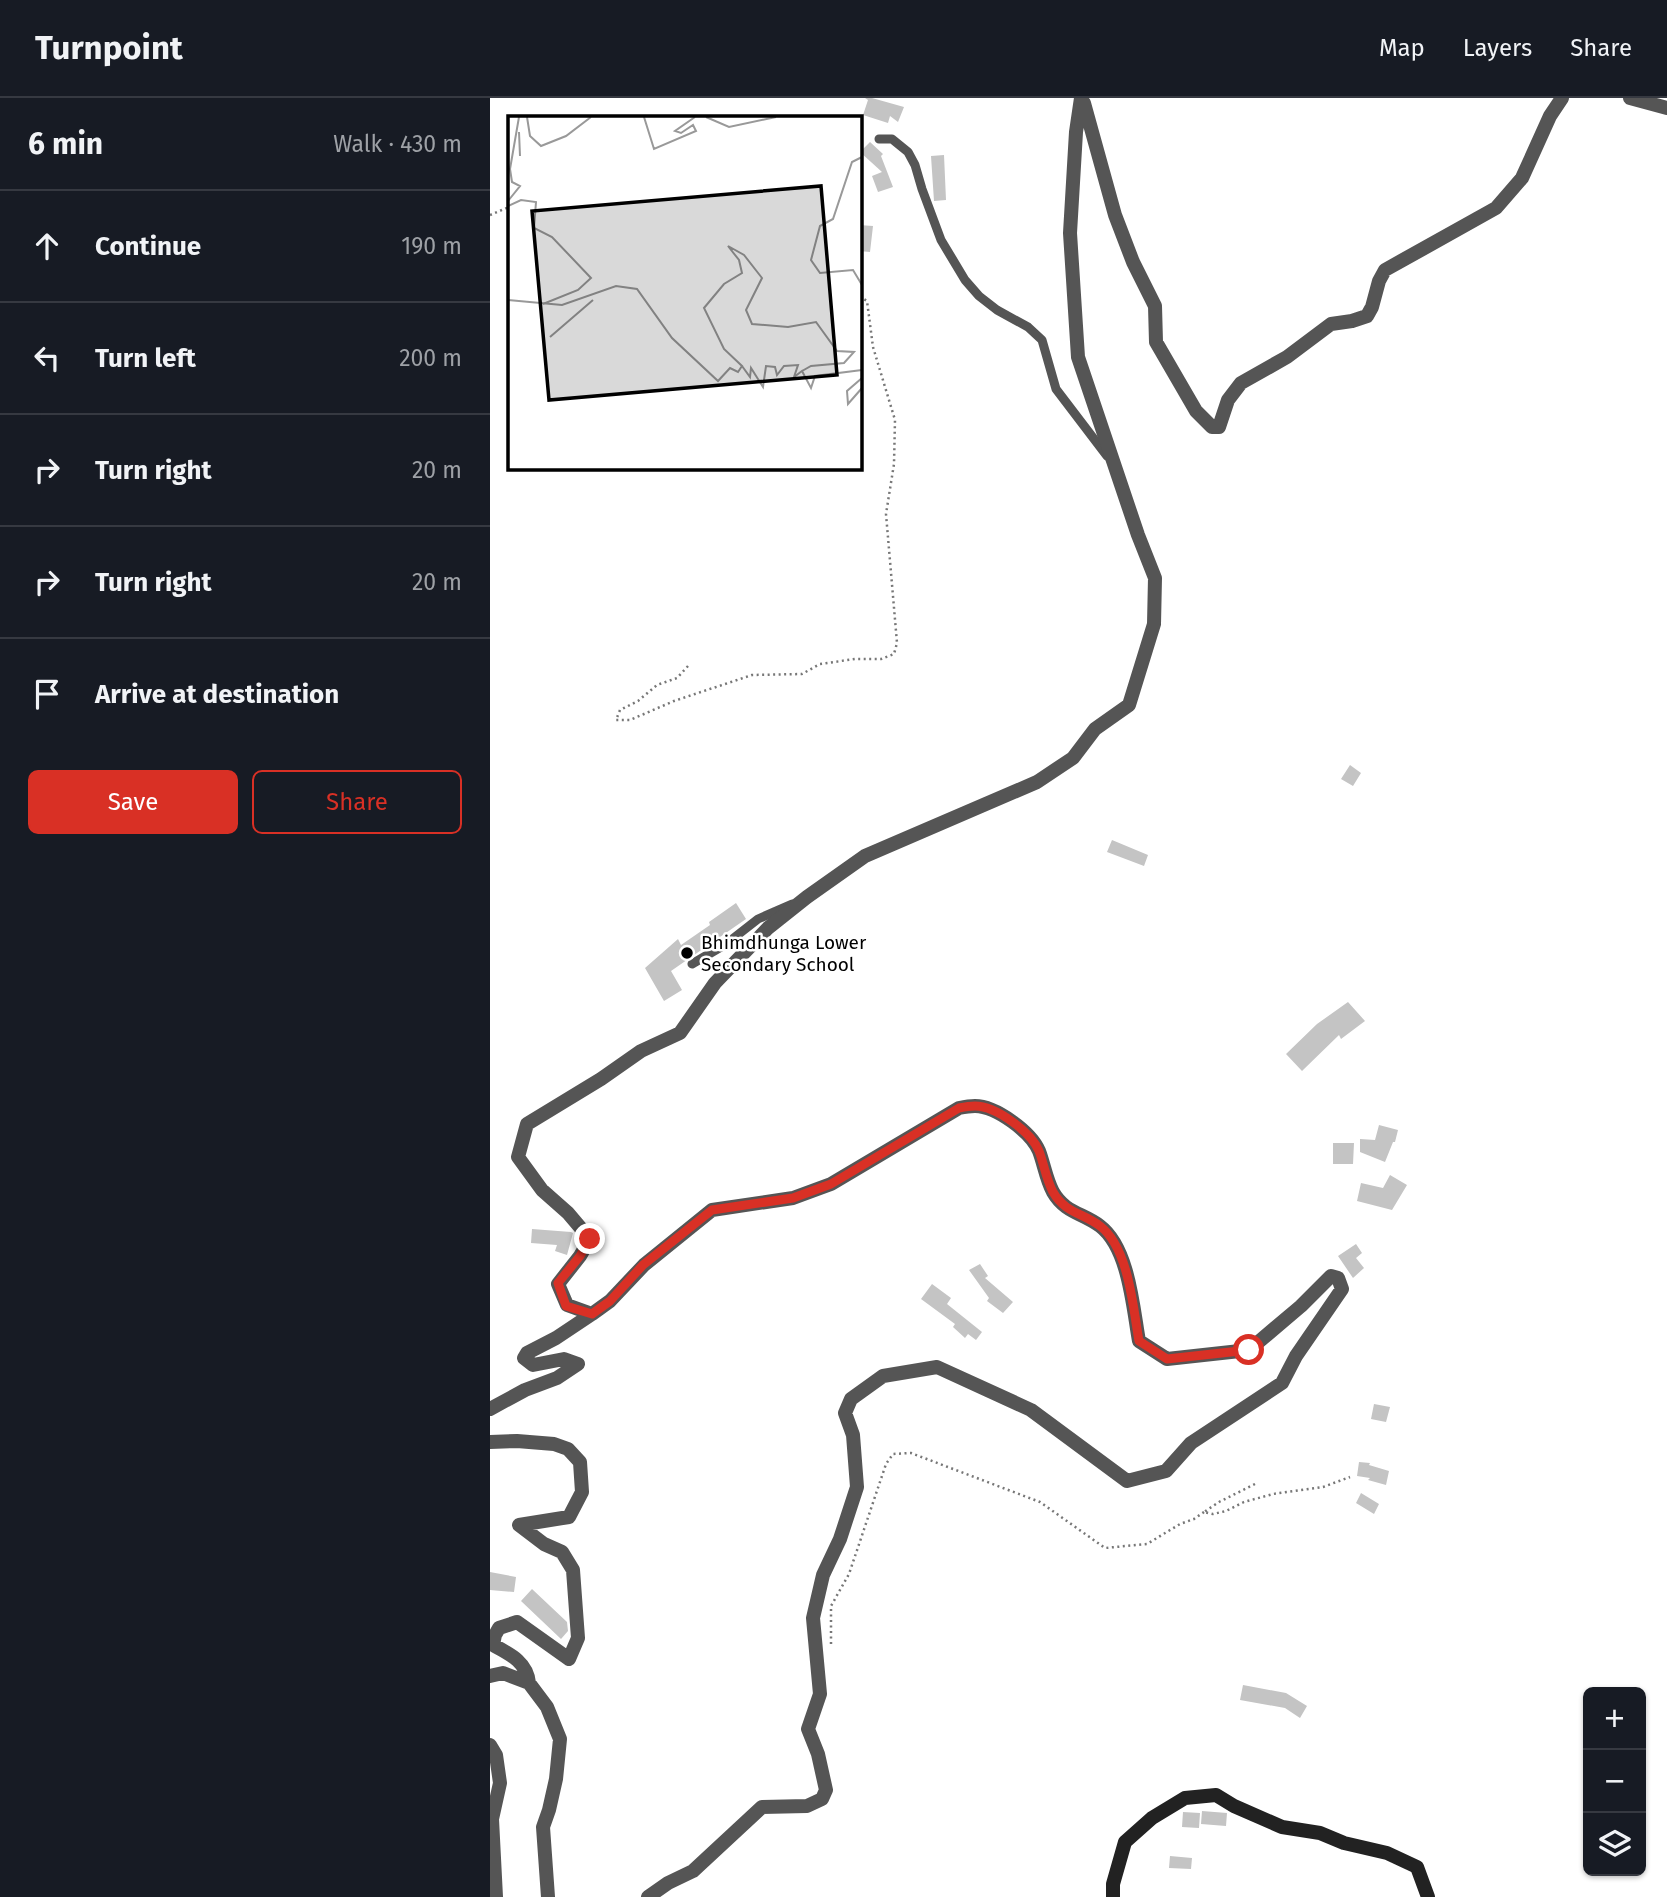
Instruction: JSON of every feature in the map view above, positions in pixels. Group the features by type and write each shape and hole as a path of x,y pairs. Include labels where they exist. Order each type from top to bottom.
{"main road":[{"path":"1113,1897 1113,1884 1125,1842 1152,1818 1185,1798 1216,1795 1282,1827 1320,1833 1344,1843 1387,1853 1417,1867 1428,1897"}],"street":[{"path":"1082,98 1115,215 1133,262 1156,306 1156,342 1196,411 1212,427 1219,427 1228,400 1241,383 1287,357 1331,324 1367,316 1385,270 1496,208 1522,178 1550,116 1562,98"},
{"path":"592,1314 566,1306 558,1283 590,1239 568,1213 542,1190 517,1157 527,1124 641,1051 680,1033 715,984 768,928 865,856 1037,782 1073,758 1095,729 1129,705 1154,624 1155,578 1079,357 1070,233 1076,132 1082,98"},
{"path":"1630,98 1667,108"},
{"path":"490,1409 524,1390 557,1378 578,1364 564,1359 533,1365 524,1358 527,1353 556,1338 610,1301 643,1265 712,1210 793,1198 831,1184 959,1108 977,1106 995,1111 1017,1125 1038,1148 1053,1192 1066,1208 1101,1226 1114,1242 1123,1262 1139,1341 1167,1359 1249,1350 1301,1306 1331,1276 1338,1278 1342,1289 1296,1356 1282,1383 1191,1443 1166,1471 1127,1481 1031,1410 937,1367 883,1376 851,1399 845,1413 853,1435 858,1487 840,1539 823,1576 813,1618 820,1693 808,1729 818,1754 826,1790 822,1799 807,1806 762,1807 694,1871 668,1883 648,1897"},
{"path":"490,1442 554,1444 568,1449 580,1462 582,1492 569,1517 519,1525 544,1544 562,1552 573,1570 578,1638 569,1659 517,1622 499,1628 493,1645 513,1656 528,1672 529,1683 547,1707 560,1739 556,1779 543,1827 548,1897"},
{"path":"490,1676 503,1673 529,1683"},
{"path":"490,1745 496,1755 500,1783 492,1819 496,1897"}],"lane":[{"path":"880,139 892,139 908,152 941,240 965,280 979,296 997,310 1028,327 1042,341 1056,389 1116,468"},
{"path":"692,964 726,944 758,919 807,897"}],"path":[{"path":"490,215 508,207"},
{"path":"688,666 677,678 657,685 638,701 620,710 615,720 630,720 674,701 751,675 802,674 820,664 855,659 881,659 894,654 897,643 886,514 894,464 895,420 873,347 867,301 861,297"},
{"path":"831,1652 831,1606 849,1574 886,1464 893,1454 911,1453 1040,1502 1105,1548 1147,1544 1219,1502 1255,1485"},
{"path":"1204,1512 1213,1514 1226,1511 1261,1497 1323,1486 1350,1477"}],"building":[{"path":"865,98 904,107 898,122 890,116 888,123 863,115 868,100"},
{"path":"870,142 883,154 881,156 893,187 878,192 872,176 882,172 861,151"},
{"path":"944,155 946,200 934,201 931,156"},
{"path":"861,225 873,226 870,252 861,251"},
{"path":"1350,765 1361,773 1353,786 1341,779"},
{"path":"1112,840 1148,855 1144,866 1107,852"},
{"path":"736,903 746,919 671,971 682,990 664,1001 645,968 678,939 681,945"},
{"path":"1348,1002 1365,1021 1341,1039 1339,1035 1302,1071 1286,1054 1317,1024"},
{"path":"1379,1125 1398,1130 1385,1162 1360,1152 1360,1139 1375,1140"},
{"path":"1333,1143 1354,1143 1353,1164 1333,1164"},
{"path":"1390,1175 1407,1185 1392,1210 1357,1201 1361,1183 1383,1188"},
{"path":"532,1229 573,1233 567,1255 555,1251 557,1245 531,1243"},
{"path":"1356,1244 1362,1253 1356,1258 1364,1268 1353,1278 1338,1256"},
{"path":"980,1264 988,1276 985,1278 1013,1302 1003,1313 987,1301 989,1298 969,1270"},
{"path":"932,1284 951,1298 947,1304 982,1332 976,1340 968,1334 965,1338 953,1327 955,1324 921,1299"},
{"path":"1374,1404 1390,1407 1386,1422 1371,1419"},
{"path":"1359,1462 1370,1463 1369,1465 1389,1471 1386,1485 1357,1476"},
{"path":"1361,1493 1379,1504 1374,1514 1356,1503"},
{"path":"490,1572 516,1577 514,1592 490,1590"},
{"path":"532,1589 567,1622 568,1631 561,1639 521,1601"},
{"path":"1243,1685 1286,1693 1307,1706 1300,1718 1285,1708 1240,1700"},
{"path":"1202,1811 1227,1813 1226,1826 1201,1824"},
{"path":"1183,1812 1200,1813 1199,1828 1182,1827"},
{"path":"1170,1856 1192,1858 1191,1869 1169,1868"}],"place":[{"name":"Bhimdhunga Lower Secondary School","path":"687,953"}],"route":[{"path":"590,1239 558,1283 566,1306 592,1314 610,1301 643,1265 712,1210 793,1198 831,1184 959,1108 977,1106 995,1111 1017,1125 1038,1148 1053,1192 1066,1208 1101,1226 1114,1242 1123,1262 1139,1341 1167,1359 1249,1350"}]}
